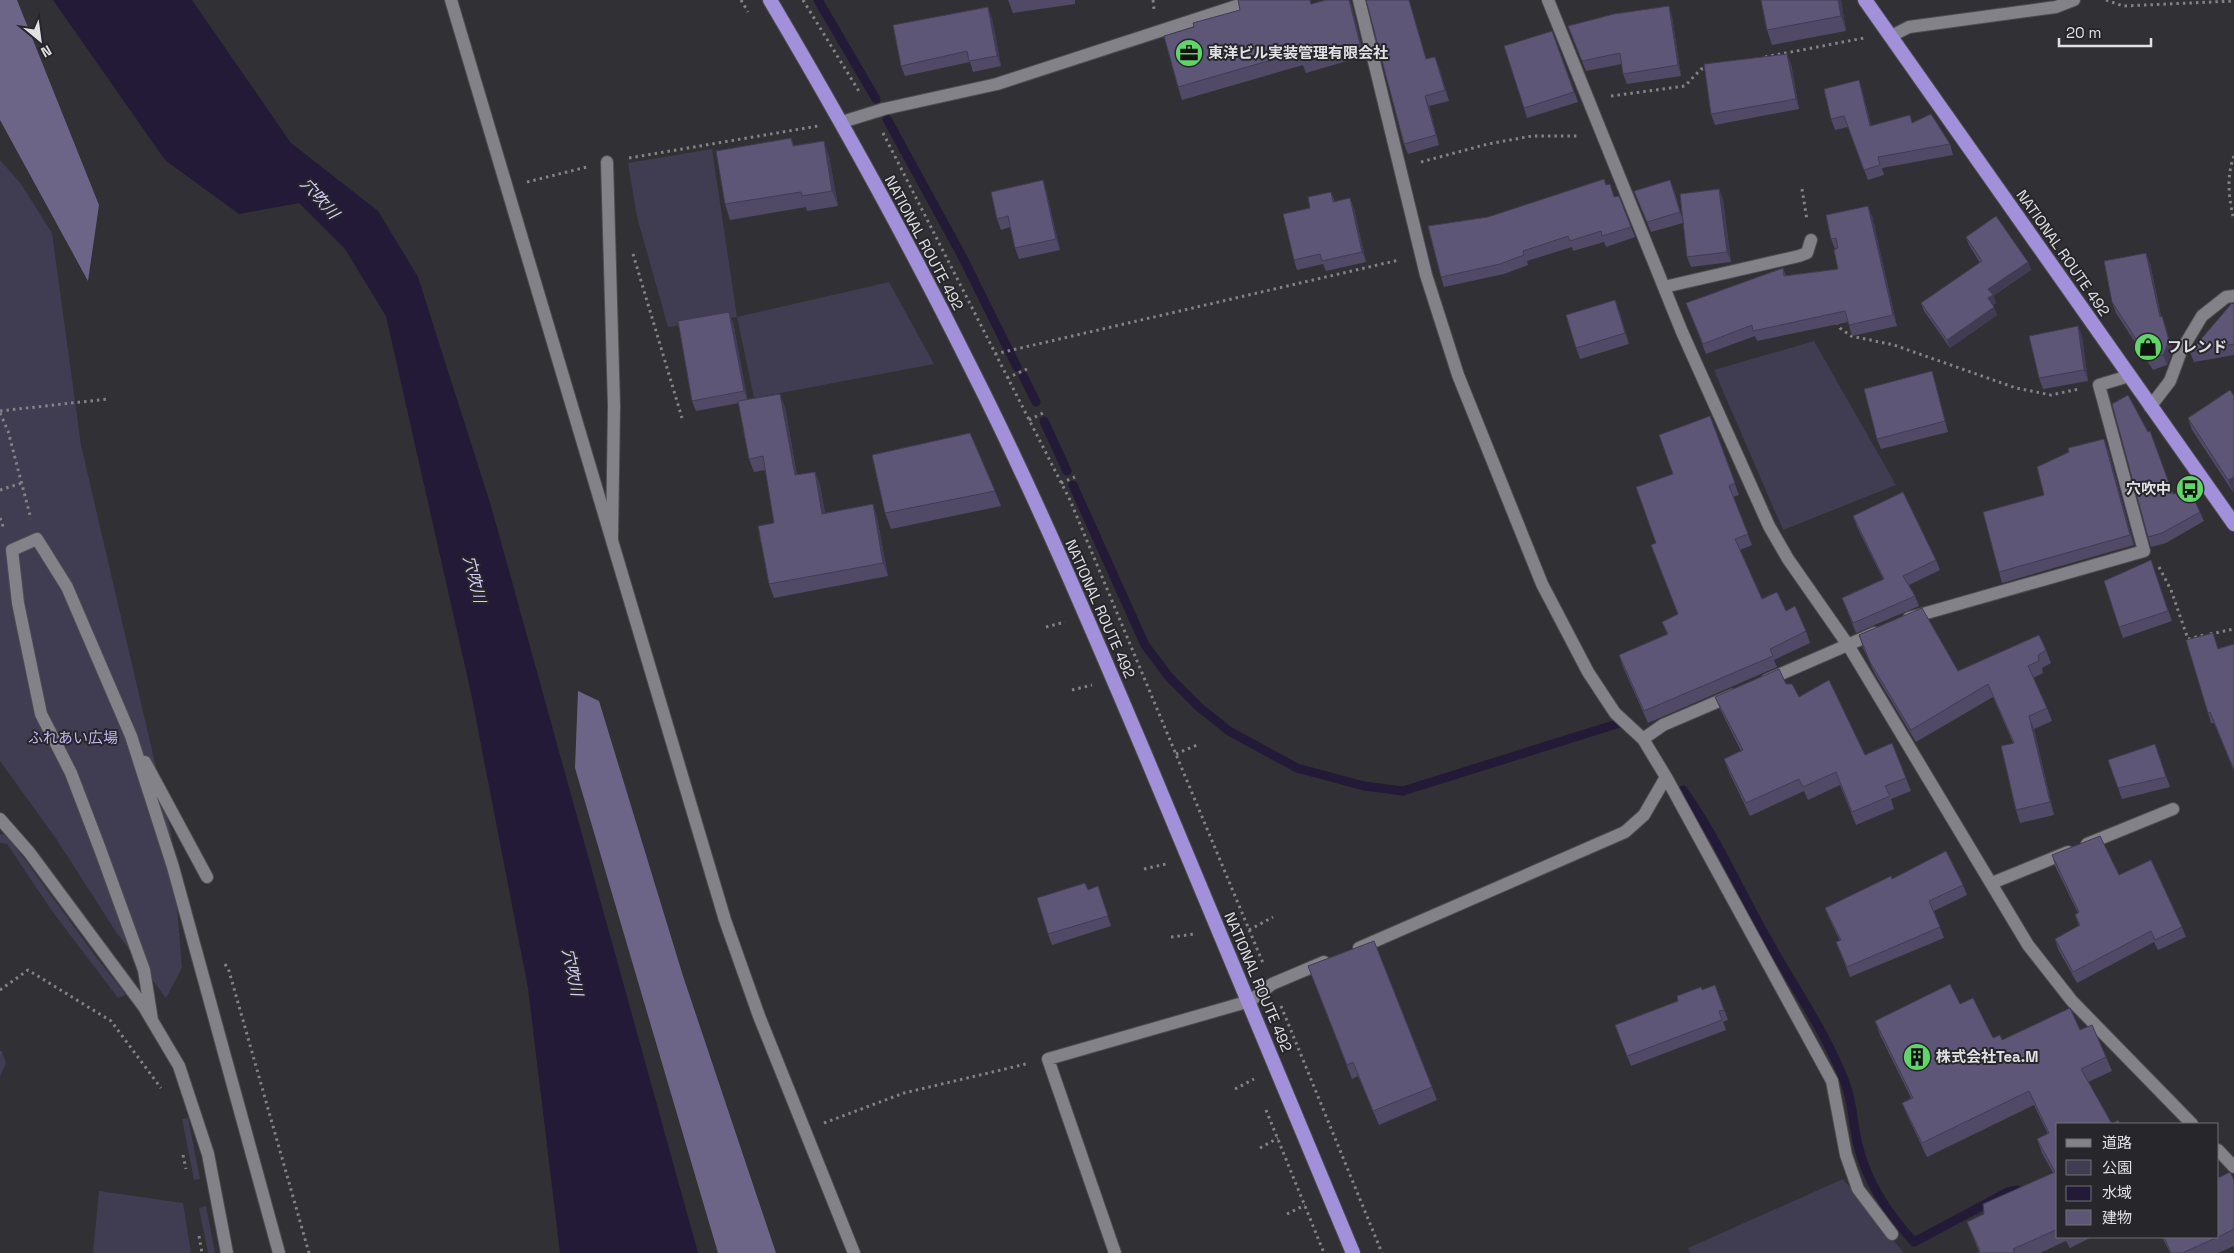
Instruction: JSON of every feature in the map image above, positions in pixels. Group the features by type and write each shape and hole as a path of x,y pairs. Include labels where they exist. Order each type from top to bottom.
{"highway":[{"name":"NATIONAL ROUTE 492","path":"770,0 842,122 971,366 1032,494 1250,1001 1353,1253"},
{"name":"NATIONAL ROUTE 492","path":"1865,0 2234,524"}],"street":[{"path":"452,0 725,920 759,1016 854,1253"},
{"path":"842,122 884,109 997,84 1255,0"},
{"path":"1359,0 1421,255 1458,374 1542,584 1588,672 1614,713 1643,739 1666,777 1832,1081 1846,1155 1858,1189 1892,1234"},
{"path":"1548,0 1664,287 1769,526 1788,559 1848,645 2028,944 2072,1001 2191,1123"},
{"path":"1891,36 1909,27 2056,7 2074,0"},
{"path":"607,162 614,406 612,542"},
{"path":"1664,287 1799,256 1807,253 1811,240"},
{"path":"2150,407 2170,381 2181,351 2202,316 2226,297 2234,296"},
{"path":"1643,739 1663,725 1921,614 2144,551 2099,385 2129,376"},
{"path":"152,1020 144,970 104,859 71,773 41,714 18,603 12,550 36,539 67,587 131,736 207,877"},
{"path":"131,736 173,867 279,1253"},
{"path":"1115,1253 1048,1059 1250,1001 1272,984 1625,832 1644,815 1666,777"},
{"path":"1992,883 2173,809"},
{"path":"0,819 29,852 152,1020 179,1066 208,1154 227,1253"},
{"path":"2219,1151 2234,1167"}],"path":[{"path":"2106,0 2123,6 2234,1"},
{"path":"1759,58 1866,37"},
{"path":"1588,99 1685,86 1701,70 1711,68"},
{"path":"507,187 607,162 818,126 823,134"},
{"path":"1400,167 1488,144 1532,136 1602,135"},
{"path":"2234,156 2230,166 2230,194 2234,220"},
{"path":"632,247 682,418"},
{"path":"996,353 1421,255"},
{"path":"1840,328 1851,336 1894,345 2016,388 2051,395 2099,385"},
{"path":"1007,378 1027,369"},
{"path":"36,539 8,431 0,412 108,399"},
{"path":"1029,420 1045,412"},
{"path":"1061,483 1075,476"},
{"path":"0,490 22,483"},
{"path":"2144,551 2156,561 2171,590 2188,639 2234,629"},
{"path":"1062,613 1069,631"},
{"path":"1046,627 1065,622"},
{"path":"1088,676 1096,693"},
{"path":"1072,690 1092,684"},
{"path":"1176,754 1197,745"},
{"path":"1163,854 1170,872"},
{"path":"1144,869 1167,864"},
{"path":"1249,930 1272,917"},
{"path":"1192,925 1199,942"},
{"path":"1171,937 1195,934"},
{"path":"0,990 28,970 111,1021 164,1094"},
{"path":"805,1130 904,1092 1048,1059"},
{"path":"1250,1070 1257,1087"},
{"path":"1235,1089 1254,1079"},
{"path":"1264,1104 1323,1252"},
{"path":"1260,1148 1278,1138"},
{"path":"180,1145 187,1173"},
{"path":"1286,1214 1305,1205"},
{"path":"197,1227 202,1253"}],"green space":[{"path":"712,149 737,317 668,327 637,217 628,163"},
{"name":"ふれあい広場","path":"0,160 21,184 52,233 81,445 171,832 182,968 166,998 116,932 57,840 0,761"},
{"path":"889,282 934,364 754,398 737,317"},
{"path":"1814,341 1896,485 1783,530 1714,370"},
{"path":"0,834 7,835 126,995 118,998 52,911 7,844 0,843"},
{"path":"188,1118 200,1179 194,1180 182,1119"},
{"path":"1843,1179 1904,1253 1690,1253 1688,1248"},
{"path":"99,1191 183,1203 191,1253 93,1253"},
{"path":"206,1206 215,1253 208,1253 199,1208"}],"shaded area":[{"path":"0,0 17,0 99,205 88,281 0,120"},
{"path":"578,691 599,701 683,976 776,1253 718,1253 575,768"}],"water":[{"name":"穴吹川","path":"53,0 192,0 291,143 378,211 418,277 491,506 698,1253 560,1253 528,988 471,693 386,316 345,249 299,203 239,214 165,160"}],"building":[{"path":"1238,0 1310,0 1311,4 1326,0 1349,0 1360,44 1301,60 1299,52 1178,87 1164,36 1194,27 1193,23 1240,10"},
{"path":"1366,0 1409,0 1426,59 1435,57 1445,90 1425,96 1436,135 1404,144"},
{"path":"1761,0 1838,0 1841,16 1767,30"},
{"path":"1669,6 1678,65 1623,74 1620,53 1582,61 1568,26 1614,14"},
{"path":"988,7 997,56 969,61 967,51 901,66 893,25"},
{"path":"1552,31 1574,92 1524,108 1504,46"},
{"path":"1787,54 1796,99 1711,114 1704,64"},
{"path":"1859,80 1870,126 1910,115 1912,123 1931,114 1950,144 1878,157 1880,165 1864,170 1844,116 1831,119 1824,89"},
{"path":"791,138 793,146 824,141 832,191 802,196 801,192 725,204 716,151"},
{"path":"1604,179 1606,185 1610,184 1614,197 1619,196 1631,227 1602,236 1601,231 1570,241 1568,236 1523,251 1524,255 1500,264 1441,277 1428,226 1488,217"},
{"path":"1043,180 1056,239 1015,248 1008,216 997,219 991,192"},
{"path":"1670,180 1680,212 1647,222 1634,191"},
{"path":"1719,189 1727,252 1687,257 1680,194"},
{"path":"1331,192 1333,202 1350,198 1362,252 1322,261 1320,254 1294,260 1283,214 1310,208 1308,197"},
{"path":"1868,206 1893,315 1849,325 1845,311 1753,331 1752,325 1703,344 1686,303 1783,268 1784,276 1838,269 1834,250 1838,248 1836,238 1831,239 1826,215"},
{"path":"1996,216 2028,262 1988,289 1993,295 1988,298 1994,307 1947,340 1921,303 1982,261 1966,237"},
{"path":"2146,253 2160,317 2162,316 2169,341 2163,355 2149,359 2112,302 2104,261"},
{"path":"1615,300 1625,333 1576,348 1566,315"},
{"path":"2232,303 2234,304 2234,344 2190,352"},
{"path":"729,312 744,391 692,401 678,321"},
{"path":"2078,326 2084,370 2039,378 2029,336"},
{"path":"1932,371 1945,421 1877,439 1864,389"},
{"path":"2230,390 2234,396 2234,477 2228,480 2188,418"},
{"path":"780,394 795,475 815,472 822,514 873,504 883,563 769,584 758,526 774,523 763,456 749,459 738,401"},
{"path":"2128,395 2148,432 2150,431 2173,494 2190,491 2200,512 2162,533 2148,537 2112,404"},
{"path":"1710,416 1735,483 1729,486 1748,534 1735,539 1762,599 1777,592 1786,611 1795,606 1806,631 1770,649 1773,656 1644,711 1619,655 1668,634 1662,622 1678,614 1651,545 1656,543 1636,487 1673,474 1659,435"},
{"path":"970,433 995,491 885,513 872,455"},
{"path":"2104,439 2130,535 1999,572 1983,512 2044,495 2037,467 2069,452 2068,448"},
{"path":"1903,492 1936,560 1903,576 1915,596 1853,623 1842,598 1884,579 1853,516"},
{"path":"2151,560 2168,611 2119,627 2104,581"},
{"path":"1922,608 1958,671 2039,635 2046,650 2038,655 2039,661 2028,666 2047,708 2029,716 2050,802 2016,810 2001,746 2014,743 1988,684 1911,730 1870,662 1859,635"},
{"path":"2213,633 2218,649 2234,644 2234,770 2210,712 2208,713 2186,640"},
{"path":"1779,669 1786,684 1792,684 1799,697 1829,680 1865,755 1892,743 1906,778 1885,786 1890,796 1852,812 1836,772 1803,787 1799,779 1746,803 1724,759 1743,750 1715,697"},
{"path":"2155,744 2166,777 2118,788 2108,760"},
{"path":"2100,836 2119,875 2151,860 2182,927 2155,940 2151,931 2073,972 2055,939 2080,925 2075,915 2079,912 2052,855"},
{"path":"1946,851 1963,885 1929,901 1940,927 1847,967 1836,942 1841,940 1825,908 1891,876 1892,879"},
{"path":"1085,883 1088,890 1098,886 1108,916 1048,934 1037,898"},
{"path":"1374,941 1432,1087 1373,1111 1353,1062 1347,1065 1308,966"},
{"path":"1950,984 1960,1004 1973,998 1993,1038 2000,1035 2002,1040 2070,1008 2080,1030 2092,1025 2106,1057 2081,1069 2111,1123 2056,1123 2056,1230 2013,1249 2015,1253 1977,1253 1980,1251 1967,1222 1984,1214 1983,1204 2055,1172 2037,1139 2049,1133 2029,1091 1922,1143 1902,1103 1913,1098 1875,1021"},
{"path":"1715,985 1724,1010 1719,1011 1722,1020 1627,1056 1615,1025 1678,1001 1677,996 1701,987 1702,990"},
{"path":"2230,1172 2234,1180 2234,1229 2219,1236 2219,1178"},
{"path":"2164,1238 2216,1238 2182,1253 2171,1253"}],"waterway":[{"path":"818,0 876,99"},
{"path":"887,119 963,258 1017,367"},
{"path":"1023,376 1036,402"},
{"path":"1044,421 1067,471"},
{"path":"1073,485 1145,645 1169,677 1199,707 1229,731 1297,768 1364,786 1403,791 1620,723"},
{"path":"1683,790 1716,843 1775,954 1829,1046 1846,1085 1852,1107 1858,1145 1867,1172 1887,1209 1904,1231 1914,1242 2008,1192 2017,1190 2021,1194"}],"place":[{"name":"東洋ビル実装管理有限会社","path":"1189,53"},
{"name":"フレンド","path":"2148,347"},
{"name":"穴吹中","path":"2190,489"},
{"name":"株式会社Tea.M","path":"1917,1057"}]}
